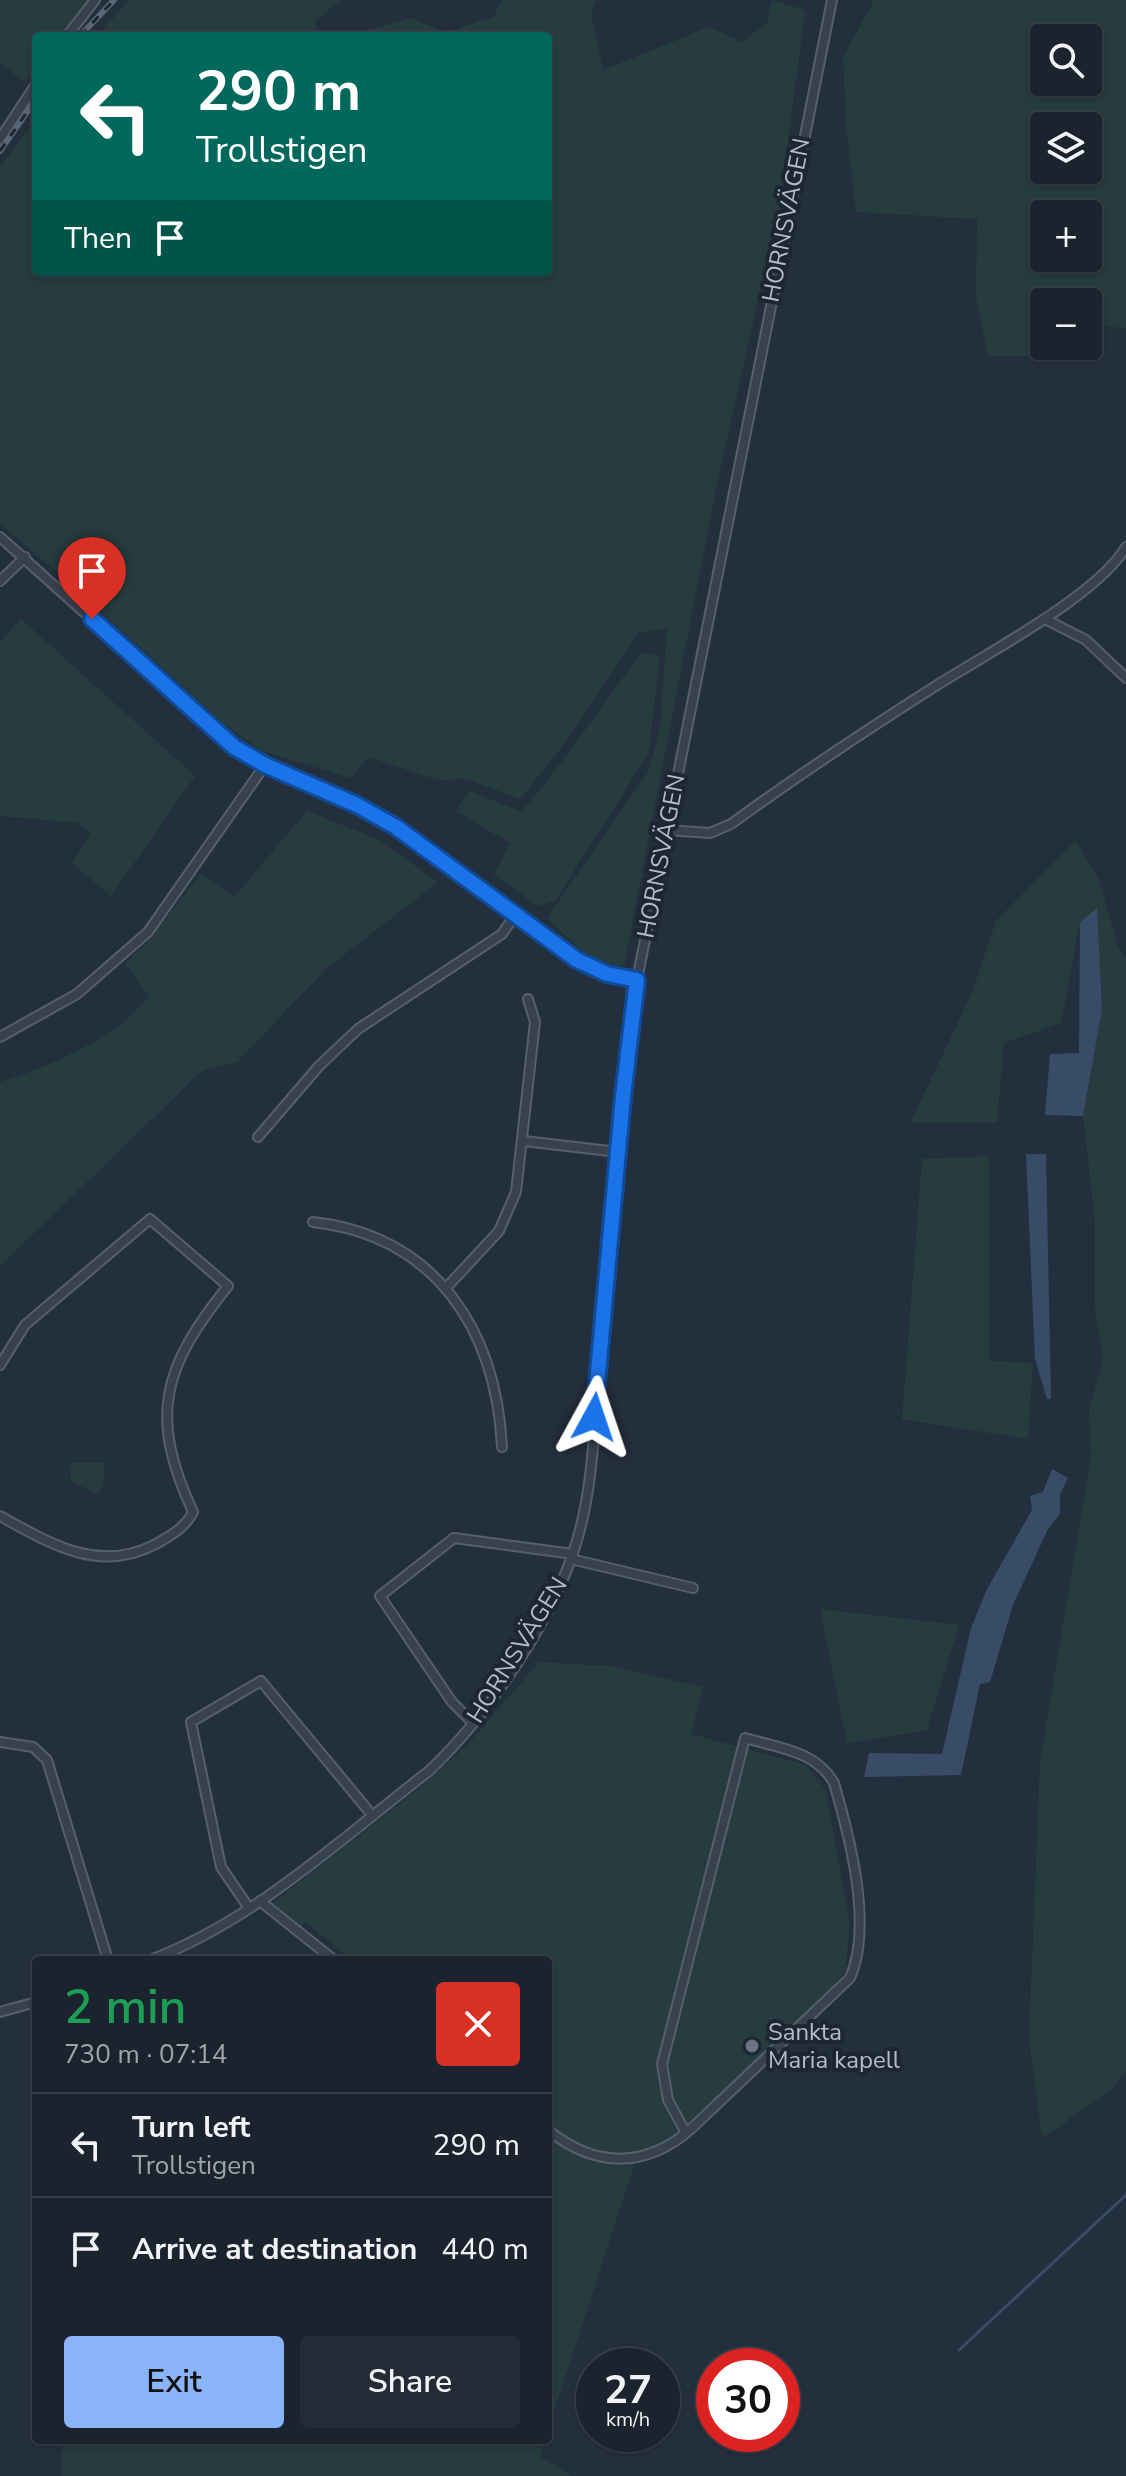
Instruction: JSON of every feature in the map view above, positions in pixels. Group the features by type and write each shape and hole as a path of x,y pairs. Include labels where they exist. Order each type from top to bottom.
{"street":[{"path":"70,32 95,0"},
{"name":"HORNSVÄGEN","path":"160,1956 181,1948 260,1901 429,1771 473,1723 544,1614 572,1556 585,1496 594,1417 637,980 832,0"},
{"path":"0,139 32,90"},
{"path":"0,537 234,747 265,765 334,793 396,827 591,967 637,980"},
{"path":"665,830 697,834 720,831 892,714 1045,619 1090,585 1126,547"},
{"path":"0,581 25,557"},
{"path":"1045,619 1086,640 1126,678"},
{"path":"0,1037 77,994 148,932 265,765"},
{"path":"258,1137 319,1066 358,1029 502,934 515,915"},
{"path":"446,1288 499,1231 516,1192 535,1022 528,999"},
{"path":"524,1141 618,1152"},
{"path":"0,1365 14,1339 40,1311 150,1219 228,1286 190,1336 171,1384 168,1438 173,1463 193,1512 190,1519 147,1549 110,1558 71,1552 0,1516"},
{"path":"313,1222 367,1232 410,1256 446,1288 473,1328 488,1360 500,1406 502,1447"},
{"path":"473,1723 452,1702 380,1596 454,1538 572,1556 693,1588"},
{"path":"249,1908 221,1867 191,1722 261,1681 372,1815"},
{"path":"552,2132 590,2156 619,2159 652,2152 686,2133 850,1978 860,1952 862,1920 834,1783 824,1767 810,1757 745,1738 662,2064 668,2100 686,2133"},
{"path":"0,1742 33,1747 47,1760 107,1956"},
{"path":"260,1901 329,1956"},
{"path":"0,2012 32,2003"}],"green space":[{"path":"0,0 88,0 63,32 32,32 32,73 25,82 0,63"},
{"path":"129,0 340,0 316,20 316,32 101,32"},
{"path":"501,0 596,0 591,13 603,70 709,27 742,42 767,23 772,0 805,10 781,198 717,484 624,966 593,962 547,918 648,772 660,727 667,629 639,633 558,752 520,799 466,779 438,780 369,757 350,778 260,750 224,724 62,576 0,524 0,167 32,124 32,276 552,276 552,32 446,32 494,17"},
{"path":"874,0 1126,0 1126,329 1102,325 1102,288 1030,288 1030,356 988,356 976,298 977,219 856,212 846,125 843,58"},
{"path":"410,18 446,32 369,32 370,30"},
{"path":"21,619 195,776 111,896 72,863 91,834 78,823 0,816 0,642"},
{"path":"642,653 660,655 649,753 555,901 538,906 494,875 510,843 456,811 470,791 521,812"},
{"path":"307,811 379,840 438,882 327,968 237,1062 203,1070 0,1266 0,1082 81,1049 101,1038 135,1011 149,996 125,963 150,939 201,873 234,897"},
{"path":"1076,840 1099,880 1118,946 1126,961 1126,2071 1109,2092 1042,2138 1029,2039 1040,1761 1091,1456 1089,1409 1103,1360 1095,1309 1095,1221 1083,1116 1102,1010 1096,909 1080,922 1061,1023 1004,1043 997,1122 910,1123 972,993 996,921"},
{"path":"989,1156 989,1361 1033,1363 1028,1439 902,1419 922,1159"},
{"path":"105,1462 103,1486 98,1494 71,1482 70,1463"},
{"path":"820,1609 959,1625 927,1730 847,1743"},
{"path":"539,1662 610,1666 703,1687 691,1734 806,1765 826,1790 850,1926 845,1971 830,1991 708,2108 635,2163 552,2418 552,1956 348,1956 305,1922 301,1927 273,1903 420,1788 468,1744"},
{"path":"62,2444 544,2444 540,2456 571,2476 62,2476"}],"water":[{"path":"1097,908 1102,1010 1083,1116 1045,1115 1050,1054 1079,1053 1080,922"},
{"path":"1026,1154 1046,1154 1051,1399 1047,1399 1035,1359"},
{"path":"1052,1469 1068,1478 1060,1494 1060,1514 1048,1529 1013,1605 990,1682 980,1684 961,1775 864,1777 869,1753 942,1754 971,1628 987,1589 1032,1510 1030,1496 1043,1492"}],"waterway":[{"path":"959,2350 1126,2195"}],"railway":[{"path":"84,32 114,0"},
{"path":"0,151 32,105"}],"place":[{"name":"Sankta Maria kapell","path":"752,2046"}],"route":[{"path":"92,619 234,747 265,765 357,805 396,827 577,960 607,974 637,980 623,1096 594,1417"}]}
